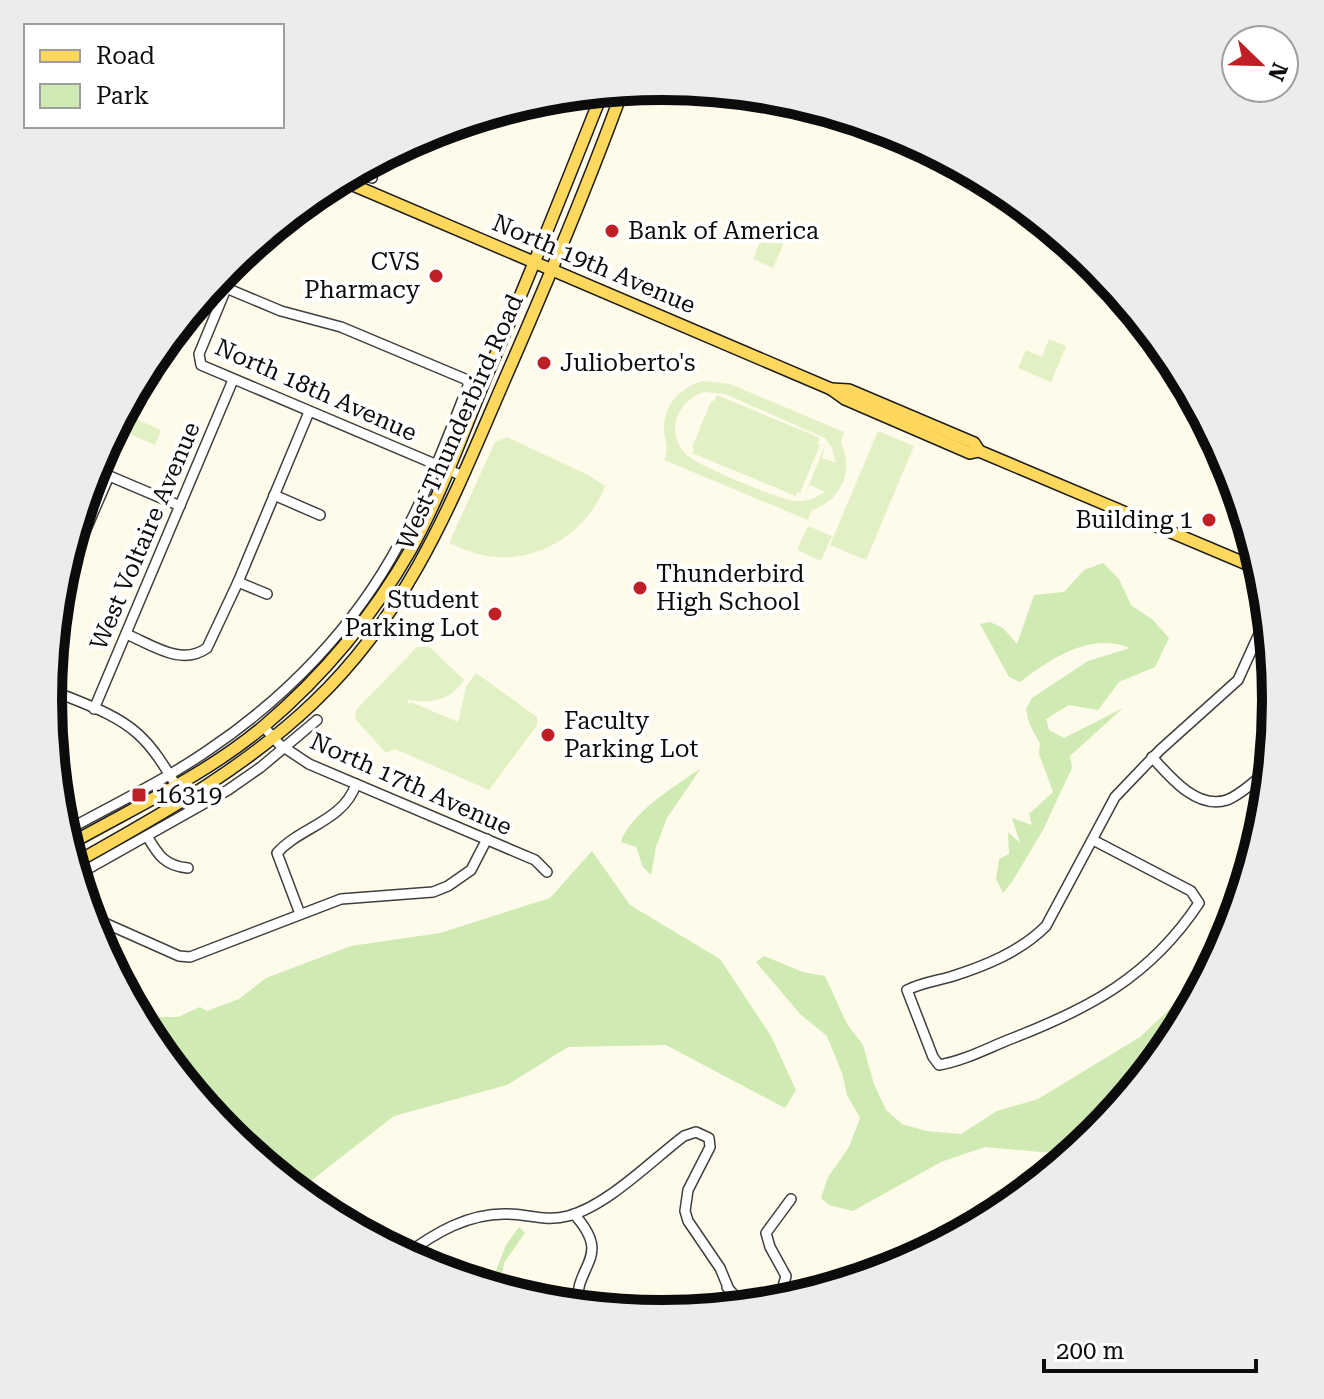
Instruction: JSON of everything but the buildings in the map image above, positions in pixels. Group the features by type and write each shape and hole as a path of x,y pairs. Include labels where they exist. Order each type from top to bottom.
{"main road":[{"name":"West Thunderbird Road","path":"83,858 185,800 274,737 330,686 384,622 425,557 463,476 552,270 618,102"},
{"name":"West Thunderbird Road","path":"79,838 172,780 230,751 263,726 347,644 384,593 417,538 442,467 482,388 598,104"},
{"name":"North 19th Avenue","path":"354,185 831,389 845,399 970,453 979,451 1246,564"},
{"path":"482,388 498,395"}],"street":[{"name":"North 18th Avenue","path":"226,288 198,358 203,367 463,476"},
{"name":"West Thunderbird Road","path":"76,826 172,780 248,721 326,647 389,561 442,467 468,382 347,329 281,311 226,288"},
{"name":"West Voltaire Avenue","path":"94,709 233,380"},
{"path":"126,634 180,656 199,654 207,648 309,412"},
{"path":"106,475 180,506"},
{"path":"89,522 109,476"},
{"path":"274,495 320,515"},
{"path":"238,582 267,594"},
{"path":"1093,840 1191,891 1199,903 1154,959 1112,992 1051,1024 939,1065 907,990 981,966 1034,937 1056,911 1115,797 1152,757 1238,680 1259,643"},
{"path":"62,695 117,719 140,736 185,800"},
{"path":"87,870 228,790 317,720"},
{"name":"North 17th Avenue","path":"263,726 285,748 322,771 535,860 547,872"},
{"path":"1152,757 1183,788 1212,801 1230,799 1257,778"},
{"path":"300,914 277,853 341,809 356,784"},
{"path":"1230,799 1236,811"},
{"path":"147,836 164,861 173,867 188,868"},
{"path":"106,924 179,956 197,956 341,899 433,892 448,886 471,870 487,839"},
{"path":"417,1247 438,1232 469,1220 508,1214 555,1219 593,1207 684,1136 692,1132 702,1133 709,1138 710,1147 688,1190 685,1211 733,1295"},
{"path":"783,1287 786,1276 766,1233 791,1199"},
{"path":"574,1214 587,1229 593,1248 578,1293"}],"green space":[{"path":"768,223 789,231 773,268 753,259"},
{"path":"1049,339 1066,346 1051,382 1018,368 1026,350 1042,357"},
{"path":"703,381 730,384 844,432 841,442 845,453 845,473 838,491 812,510 808,520 664,460 667,451 664,428 667,411 681,392","holes":["704,392 725,394 825,438 836,463 822,458 826,443 805,494 810,485 825,492 808,500 787,499 722,474 687,455 676,438 675,428 681,410"]},
{"path":"717,395 820,438 800,493 797,492 796,496 692,453 711,401"},
{"path":"136,419 161,430 155,445 130,434"},
{"path":"878,431 914,446 866,560 830,545"},
{"path":"507,437 605,486 596,504 585,520 570,533 536,552 498,557 478,554 449,543 495,442"},
{"path":"808,526 832,536 821,561 797,550"},
{"path":"1103,563 1119,579 1131,605 1153,620 1169,638 1155,667 1119,682 1098,710 1069,705 1046,719 1049,730 1064,738 1123,708 1070,756 1072,768 1043,830 1003,893 996,879 999,859 1009,854 1008,832 1020,843 1012,818 1032,825 1029,814 1053,792 1039,754 1040,744 1029,723 1026,709 1032,698 1088,661 1130,648 1115,644 1086,645 1058,656 1020,682 1009,677 980,624 990,622 1003,628 1017,644 1034,595 1064,592 1084,570"},
{"path":"417,647 430,647 464,680 446,696 431,701 407,699 409,704 411,702 458,722 466,687 476,673 537,717 537,725 489,790 395,749 386,753 355,719 356,710"},
{"path":"701,768 667,818 656,847 651,875 643,867 636,847 621,842 626,831 655,800"},
{"path":"592,851 630,905 720,959 771,1036 796,1090 785,1108 666,1045 568,1047 507,1085 394,1116 308,1183 266,1151 211,1095 153,1017 178,1017 200,1007 207,1011 239,999 266,978 351,946 440,933 550,898"},
{"path":"764,956 803,972 825,976 847,1024 863,1045 874,1084 886,1110 902,1124 926,1131 961,1134 997,1111 1038,1099 1140,1037 1185,995 1138,1065 1057,1152 985,1147 941,1162 853,1211 829,1205 821,1198 828,1177 849,1147 860,1118 847,1095 827,1036 800,1014 756,962"},
{"path":"519,1227 525,1233 504,1263 502,1277 494,1275 506,1245"}],"place":[{"name":"Bank of America","path":"612,231"},
{"name":"CVS Pharmacy","path":"436,276"},
{"name":"Julioberto's","path":"544,363"},
{"name":"Building 1","path":"1209,520"},
{"name":"Thunderbird High School","path":"640,588"},
{"name":"Student Parking Lot","path":"495,614"},
{"name":"Faculty Parking Lot","path":"548,735"},
{"name":"16319","path":"139,795"}]}
